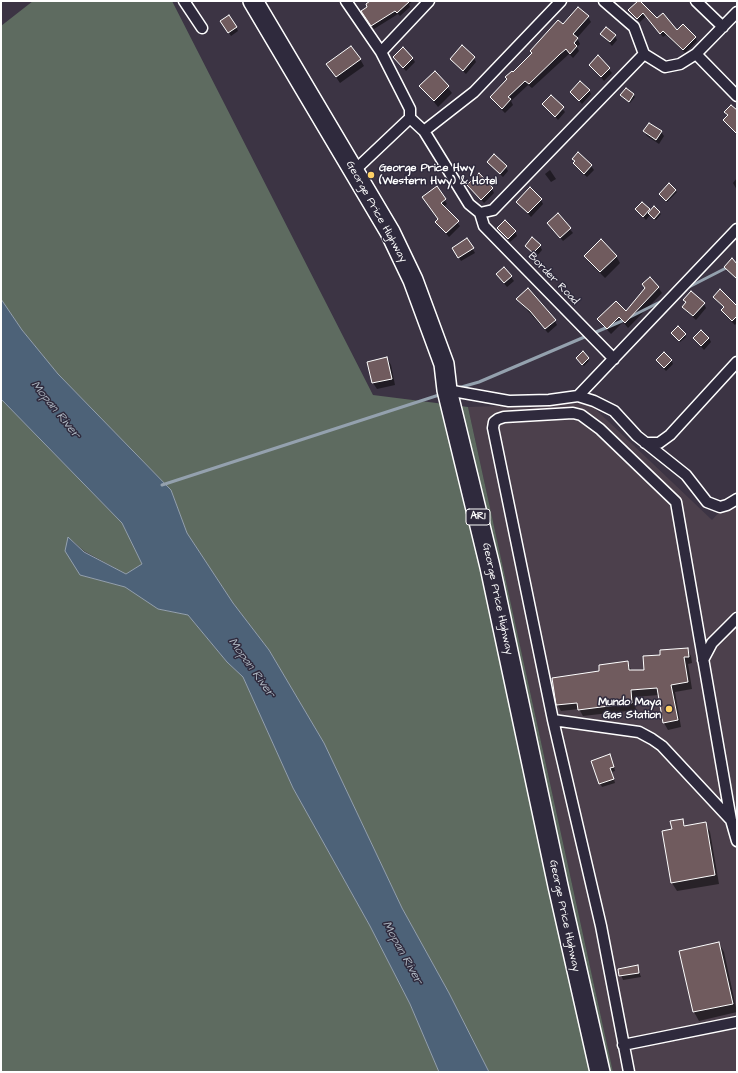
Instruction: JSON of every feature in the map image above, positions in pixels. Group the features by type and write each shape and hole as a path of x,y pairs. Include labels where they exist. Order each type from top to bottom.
{"highway":[{"name":"George Price Highway","path":"253,1 390,232 413,280 444,364 447,390 490,567 600,1072"}],"street":[{"path":"184,1 202,28"},
{"path":"346,1 381,52 410,109 410,118 354,171"},
{"path":"381,52 429,1"},
{"path":"424,131 474,92 561,1"},
{"path":"604,1 634,27 644,54 665,67 680,64 696,54 737,12"},
{"path":"696,1 722,27"},
{"path":"410,118 424,131 469,204 480,212 493,210 644,54"},
{"path":"696,54 737,96"},
{"name":"Border Road","path":"480,212 484,226 614,359"},
{"path":"578,396 737,229"},
{"path":"646,443 659,443 670,435 737,362"},
{"path":"447,390 509,401 549,400 578,396 594,401 614,411 646,443 666,460 679,468 707,502 720,507 727,506 737,499"},
{"path":"630,1072 623,1045 601,926 553,720 493,428 494,422 498,419 504,417 573,413 581,416 600,429 676,502 731,820 737,842"},
{"path":"703,660 712,643 737,618"},
{"path":"553,720 626,729 639,732 652,739 662,746 720,805 731,820"},
{"path":"623,1045 737,1022"}],"shaded area":[{"path":"589,403 712,520 737,493 737,1072 613,1072 468,407"}],"green space":[{"path":"33,1 172,1 373,395 468,407 613,1072 489,1072 449,993 402,908 324,743 269,650 233,603 187,533 171,490 58,374 22,330 1,299 1,26"},
{"path":"1,399 122,523 142,564 126,574 84,551 68,537 80,575 125,587 158,609 188,615 227,662 243,677 293,788 370,926 410,1004 439,1072 1,1072"}],"water":[{"name":"Mopan River","path":"1,299 22,330 58,374 171,490 187,533 233,603 269,650 324,743 402,908 449,993 489,1072 439,1072 410,1004 370,926 293,788 243,677 227,662 188,615 158,609 125,587 80,575 65,551 68,537 84,552 126,574 142,564 122,523 1,399"}],"building":[{"path":"370,1 410,1 397,13 395,11 371,26 361,11 367,7 366,4"},
{"path":"640,1 657,18 663,13 677,30 683,24 696,37 683,50 663,31 660,34 643,13 637,19 628,10"},
{"path":"578,7 589,16 573,34 578,38 574,43 577,46 570,54 566,49 529,84 525,81 508,97 511,99 502,109 490,97 507,79 505,77 512,71 513,72 532,53 530,51 558,20 563,24"},
{"path":"229,15 237,27 228,33 220,21"},
{"path":"606,27 616,35 610,42 600,34"},
{"path":"462,45 475,57 463,71 450,59"},
{"path":"351,46 361,59 336,77 326,64"},
{"path":"403,47 413,58 403,68 393,57"},
{"path":"598,55 610,68 601,77 589,65"},
{"path":"435,71 449,86 434,101 419,86"},
{"path":"580,81 590,90 579,101 570,92"},
{"path":"626,88 634,94 629,102 620,95"},
{"path":"551,95 564,107 555,117 542,104"},
{"path":"731,105 737,110 737,134 723,120 728,115 724,112"},
{"path":"649,123 662,131 656,140 643,131"},
{"path":"578,152 592,165 584,174 573,163 575,161 572,159"},
{"path":"494,154 507,166 500,174 487,162"},
{"path":"479,173 493,188 481,200 467,185"},
{"path":"669,183 676,190 666,201 659,194"},
{"path":"437,186 446,199 441,203 459,221 446,233 435,222 438,219 422,197"},
{"path":"530,187 542,199 528,213 516,202"},
{"path":"642,202 650,209 643,217 635,209"},
{"path":"654,206 660,212 654,219 648,213"},
{"path":"558,213 571,228 560,238 547,223"},
{"path":"505,220 516,231 508,239 497,228"},
{"path":"532,237 541,245 533,253 525,246"},
{"path":"467,238 474,248 458,258 452,248"},
{"path":"601,239 617,256 600,272 584,256"},
{"path":"732,258 737,264 737,279 724,267"},
{"path":"504,267 512,276 504,283 496,274"},
{"path":"650,277 659,287 625,323 619,317 607,329 597,319 616,301 626,311 645,288 642,284"},
{"path":"528,288 556,320 545,329 530,311 516,299"},
{"path":"720,289 737,306 737,316 732,321 721,310 724,307 713,297"},
{"path":"691,291 705,303 693,316 682,307 686,302 683,300"},
{"path":"678,326 686,334 679,341 671,333"},
{"path":"701,330 709,338 701,346 693,338"},
{"path":"583,351 589,358 582,365 576,358"},
{"path":"664,352 672,360 664,368 656,360"},
{"path":"387,357 392,379 372,383 367,362"},
{"path":"688,648 689,657 684,657 688,682 671,685 678,720 663,723 657,688 631,690 632,703 578,710 577,703 556,705 552,678 599,671 599,665 628,661 629,670 644,670 643,656 660,655 660,650"},
{"path":"610,754 614,767 610,768 614,779 599,784 591,761"},
{"path":"683,819 684,826 706,822 715,875 671,883 662,831 672,829 670,821"},
{"path":"719,942 733,1004 693,1012 679,951"},
{"path":"638,965 639,973 619,976 618,969"}],"waterway":[{"path":"685,289 728,267"},
{"path":"458,388 479,382 622,321 664,300"},
{"path":"162,485 442,394"}],"place":[{"name":"George Price Hwy (Western Hwy) & Hotel","path":"371,175"},
{"name":"Mundo Maya Gas Station","path":"669,709"}]}
